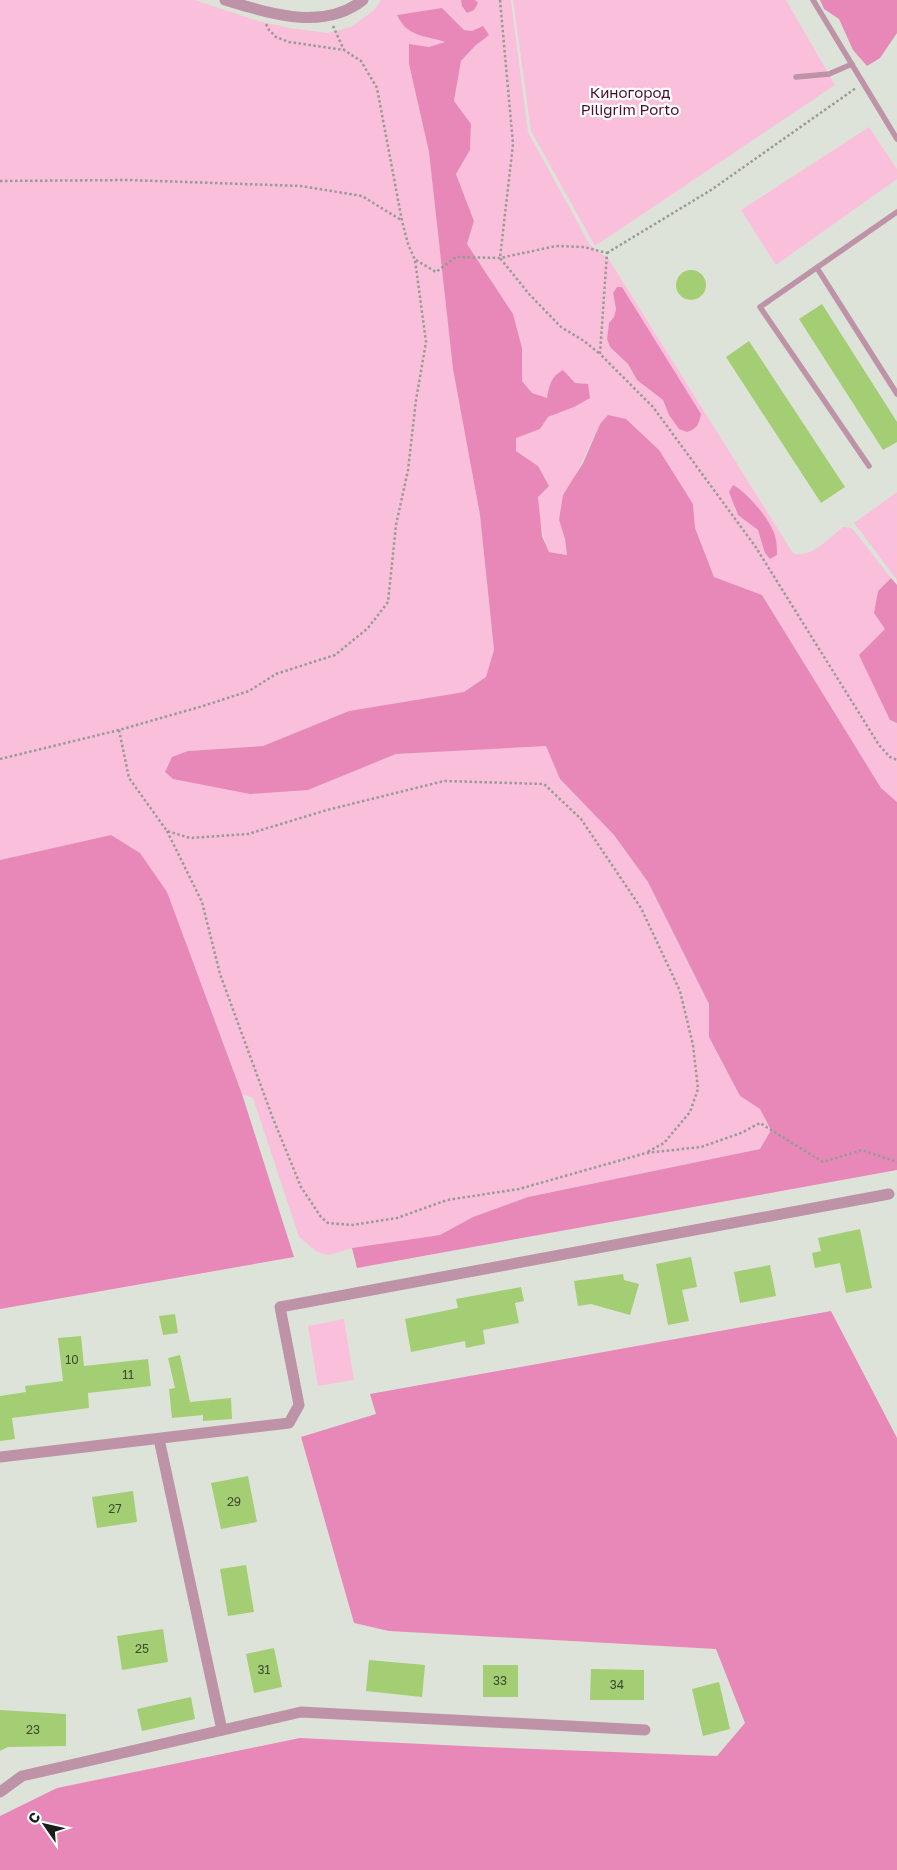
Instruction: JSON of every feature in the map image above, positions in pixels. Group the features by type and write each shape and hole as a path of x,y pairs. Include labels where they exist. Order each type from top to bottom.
{"street":[{"path":"224,0 268,13 292,17 329,16 344,12 363,0"},
{"path":"0,1457 289,1423 299,1404 280,1307 889,1194"},
{"path":"159,1438 222,1730"},
{"path":"0,1792 22,1776 301,1712 646,1730"}],"lane":[{"path":"813,0 897,138"},
{"path":"796,77 829,74 852,64"},
{"path":"869,466 760,307 897,212"},
{"path":"817,268 897,394"}],"path":[{"path":"500,0 513,144 500,258 529,294 561,327 584,340 653,407 744,530 879,746 890,757 897,760"},
{"path":"0,759 119,730 249,691 276,674 334,655 368,628 388,602 396,525 408,470 416,400 426,342 415,260 408,244 402,221 376,88 361,61 344,50 289,42 276,37 269,30 266,23 268,13"},
{"path":"329,16 344,50"},
{"path":"415,260 436,272 456,257 500,258 556,246 584,247 607,253 711,190 864,82"},
{"path":"0,182 130,180 300,186 362,196 402,221"},
{"path":"600,354 607,253"},
{"path":"119,730 129,778 168,831 202,902 220,974 301,1188 321,1217 328,1223 352,1224 397,1218 447,1200 519,1189 646,1153 701,1147 741,1133 760,1123 823,1162 862,1150 897,1162"},
{"path":"168,831 190,838 248,834 327,810 444,780 544,784 581,819 641,908 680,991 693,1045 698,1089 690,1112 664,1143 646,1153"}],"green space":[{"path":"0,0 195,0 255,20 290,28 328,33 351,27 374,10 381,0 461,0 462,6 478,3 475,0 511,0 528,132 590,245 608,258 793,553 806,553 819,546 843,527 852,528 891,578 878,591 874,613 885,629 890,720 897,723 897,802 881,788 762,595 714,577 695,528 693,504 600,424 576,474 559,520 565,539 567,555 549,552 540,521 538,466 516,451 516,437 540,429 548,417 574,407 588,384 575,384 547,399 532,393 522,381 522,348 488,275 467,244 474,221 456,174 470,150 471,124 454,101 461,61 488,35 464,30 442,8 398,15 406,28 412,32 446,42 429,47 409,45 409,64 429,152 453,369 480,515 494,650 486,678 464,692 349,711 263,746 188,751 308,790 396,754 546,745 560,779 614,835 648,882 709,1004 709,1037 740,1096 760,1109 771,1130 760,1149 528,1197 473,1217 440,1235 353,1248 329,1255 317,1252 299,1237 253,1098 242,1094 167,893 111,835 0,860","holes":["613,293 679,429 669,415 663,400 637,380 628,364 610,347 607,339 609,323 614,317 616,309","746,494 763,514 775,538 777,555 770,559 759,533 734,508"]},
{"name":"Киногород Piligrim Porto","path":"513,0 786,0 835,85 595,246 531,131"},
{"path":"869,127 897,169 897,179 776,265 741,210"},
{"path":"897,492 897,580 854,523"},
{"path":"344,1319 354,1380 318,1386 308,1326"}],"shaded area":[{"path":"461,0 475,0 478,3 474,10 467,13 462,6"},
{"path":"820,0 897,0 897,33 880,58 867,66 853,50 839,19 824,9"},
{"path":"442,8 464,30 472,31 483,26 489,35 461,61 454,101 471,124 470,150 456,174 474,221 467,244 513,314 522,348 522,381 532,393 547,398 553,378 563,370 575,383 588,384 590,398 574,407 548,417 540,429 516,438 516,451 538,466 549,486 538,497 542,536 549,552 567,555 565,539 559,520 563,495 583,463 600,424 608,415 626,419 659,450 693,504 695,528 714,577 762,595 881,788 897,802 897,1170 357,1268 352,1248 440,1235 473,1217 528,1197 760,1149 771,1130 760,1109 740,1096 709,1037 709,1004 648,882 614,835 560,779 546,746 396,754 308,790 250,794 173,779 165,772 172,757 188,751 263,746 349,711 464,692 486,677 494,650 480,515 453,369 429,152 409,64 409,44 429,47 445,42 412,32 406,28 397,15"},
{"path":"617,287 622,287 701,414 697,426 690,431 687,432 679,429 669,415 663,400 637,380 628,364 610,347 607,339 609,323 614,317 616,309 613,293"},
{"path":"733,485 758,507 773,530 777,555 770,559 765,553 758,530 738,515 729,492"},
{"path":"891,578 897,585 897,723 890,720 859,655 885,629 874,613 878,591"},
{"path":"111,835 140,853 167,892 242,1094 294,1257 0,1309 0,860"},
{"path":"831,1311 897,1438 897,1870 0,1870 0,1816 57,1788 300,1738 717,1756 745,1723 716,1649 389,1631 354,1623 301,1437 376,1414 370,1394"}],"building":[{"path":"691,270 702,274 706,285 702,296 691,300 680,296 676,285 680,274"},
{"path":"822,304 897,422 897,442 883,450 799,319"},
{"path":"749,341 845,487 821,503 726,357"},
{"path":"860,1229 872,1288 846,1293 840,1263 815,1268 812,1253 821,1251 818,1238"},
{"path":"691,1257 697,1287 682,1290 689,1321 668,1325 656,1264"},
{"path":"770,1265 776,1296 740,1303 734,1272"},
{"path":"623,1274 624,1280 639,1284 630,1315 591,1304 578,1306 574,1281"},
{"path":"521,1287 524,1301 515,1303 519,1323 483,1330 485,1344 466,1348 465,1341 411,1352 405,1319 458,1308 456,1299"},
{"path":"175,1314 178,1333 163,1335 159,1316"},
{"path":"81,1336 84,1366 148,1359 151,1386 88,1393 89,1408 12,1418 15,1439 0,1441 0,1396 26,1392 25,1386 63,1381 58,1338"},
{"path":"180,1355 190,1402 231,1398 232,1419 203,1421 203,1415 172,1418 169,1389 175,1388 168,1358"},
{"path":"248,1476 257,1522 221,1529 211,1483"},
{"path":"133,1491 137,1522 97,1528 92,1497"},
{"path":"246,1565 254,1612 228,1616 220,1569"},
{"path":"163,1629 168,1662 122,1670 117,1636"},
{"path":"274,1648 282,1687 254,1693 246,1654"},
{"path":"369,1660 425,1665 422,1697 366,1691"},
{"path":"483,1665 518,1665 518,1697 483,1697"},
{"path":"591,1669 644,1670 644,1700 590,1700"},
{"path":"719,1682 730,1729 703,1736 692,1689"},
{"path":"191,1697 195,1719 142,1731 137,1709"},
{"path":"0,1710 66,1714 66,1746 8,1747 0,1751"}]}
